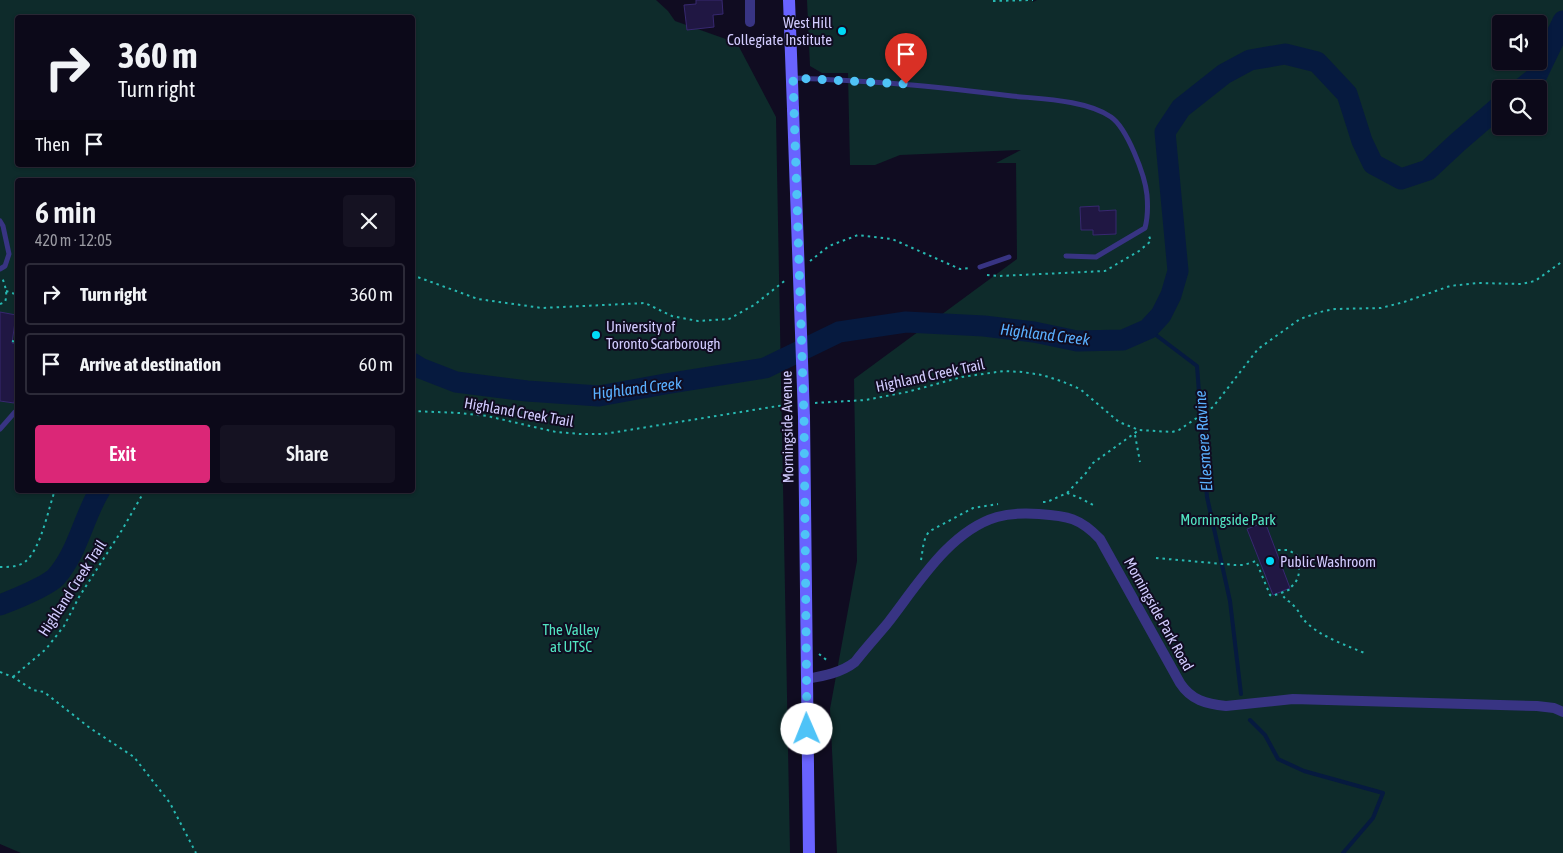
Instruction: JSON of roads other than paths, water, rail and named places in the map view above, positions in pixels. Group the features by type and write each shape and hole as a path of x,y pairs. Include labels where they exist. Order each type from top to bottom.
{"main road":[{"name":"Morningside Avenue","path":"789,0 804,417 809,853"}],"street":[{"path":"750,0 750,22"},
{"name":"Morningside Park Road","path":"806,680 844,669 855,662 940,556 975,526 1007,514 1028,514 1051,515 1077,520 1090,528 1100,539 1180,683 1188,693 1201,701 1226,706 1293,699 1537,706 1554,708 1563,712"}],"lane":[{"path":"793,78 889,83 960,90 1076,104 1103,112 1121,126 1139,167 1147,193 1148,216 1145,228 1096,257 1066,256"},
{"path":"0,221 3,226 9,254 5,266 0,271"},
{"path":"980,267 1009,258"},
{"path":"0,429 15,412"}],"waterway":[{"name":"Highland Creek","path":"1532,80 1536,77 1563,21"},
{"name":"Highland Creek","path":"415,365 456,382 527,391 599,396 765,368 839,332 906,322 984,326 1034,332 1077,341 1123,340 1148,329 1161,315 1171,295 1178,271 1165,132 1181,108 1224,74 1250,60 1285,54 1317,62 1347,94 1362,141 1373,164 1401,179 1428,170 1492,113"},
{"name":"Ellesmere Ravine","path":"1148,329 1197,366 1207,497 1230,601 1241,694"},
{"name":"Highland Creek","path":"0,605 38,588 56,577 70,557 98,493"},
{"name":"Ellesmere Ravine","path":"1250,720 1265,735 1278,759 1304,771 1383,793 1373,818 1343,853"}],"place":[{"name":"West Hill Collegiate Institute","path":"842,31"},
{"name":"University of Toronto Scarborough","path":"596,335"},
{"name":"Public Washroom","path":"1270,561"}],"park label":[{"name":"Morningside Park","path":"1228,519"},
{"name":"The Valley at UTSC","path":"571,638"}]}
